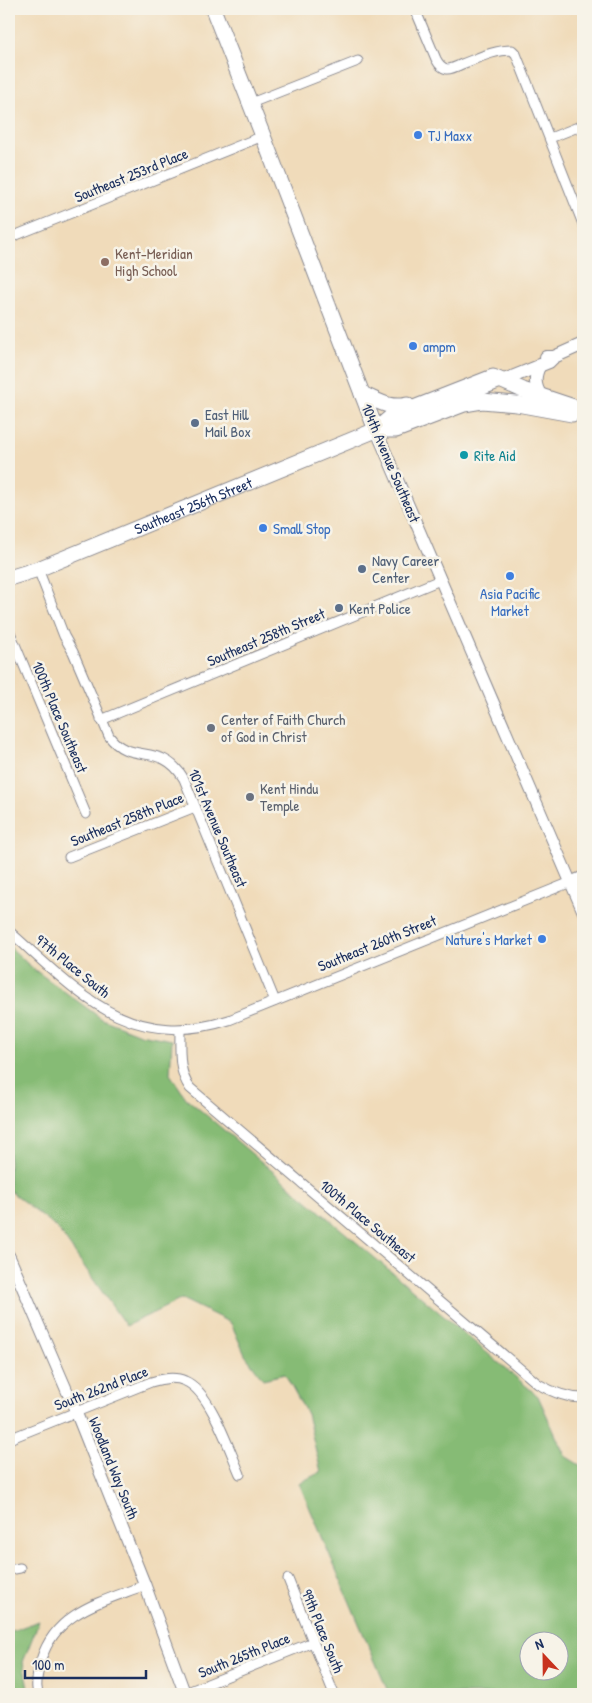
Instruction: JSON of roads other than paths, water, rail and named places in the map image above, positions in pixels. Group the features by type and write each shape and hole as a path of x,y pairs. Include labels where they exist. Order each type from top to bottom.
{"main road":[{"name":"104th Avenue Southeast","path":"213,9 264,136 376,430"},
{"name":"Southeast 256th Street","path":"9,578 38,570 376,430 396,430 426,410 547,356 554,356 583,344"},
{"name":"Southeast 256th Street","path":"497,379 549,362 554,356"},
{"path":"540,365 535,378 536,387 541,396"},
{"path":"497,379 580,411"},
{"path":"362,394 397,408 426,410 482,401 580,411"}],"street":[{"path":"415,9 440,66 447,69 455,67 494,52 512,50 516,54 583,224"},
{"path":"250,103 358,61"},
{"path":"550,138 583,125"},
{"name":"Southeast 253rd Place","path":"9,238 264,136"},
{"name":"104th Avenue Southeast","path":"376,430 583,911"},
{"name":"101st Avenue Southeast","path":"38,570 64,636 112,740 122,748 135,753 157,756 172,763 184,779 275,1001"},
{"name":"Southeast 258th Street","path":"102,720 440,580"},
{"name":"100th Place Southeast","path":"9,630 86,814"},
{"name":"Southeast 258th Place","path":"69,858 196,807"},
{"name":"Southeast 260th Street","path":"180,1030 209,1027 229,1020 583,877"},
{"name":"97th Place South","path":"9,931 70,986 94,1003 117,1016 140,1025 162,1030 180,1030"},
{"name":"100th Place Southeast","path":"180,1030 182,1070 185,1081 190,1088 538,1384 567,1396 583,1398"},
{"name":"Woodland Way South","path":"9,1256 76,1412 145,1585 185,1694"},
{"name":"South 262nd Place","path":"9,1439 158,1380 172,1378 185,1381 199,1390 240,1474"},
{"path":"9,1570 20,1568"},
{"name":"99th Place South","path":"288,1578 334,1694"},
{"path":"38,1694 38,1673 43,1654 52,1636 66,1621 79,1611 145,1585"},
{"name":"South 265th Place","path":"185,1694 313,1642"}],"place":[{"name":"TJ Maxx","path":"418,135"},
{"name":"Kent-Meridian High School","path":"105,262"},
{"name":"ampm","path":"413,346"},
{"name":"East Hill Mail Box","path":"195,423"},
{"name":"Rite Aid","path":"464,455"},
{"name":"Small Stop","path":"263,528"},
{"name":"Navy Career Center","path":"362,569"},
{"name":"Asia Pacific Market","path":"510,576"},
{"name":"Kent Police","path":"339,608"},
{"name":"Center of Faith Church of God in Christ","path":"211,728"},
{"name":"Kent Hindu Temple","path":"250,797"},
{"name":"Nature's Market","path":"542,939"}]}
